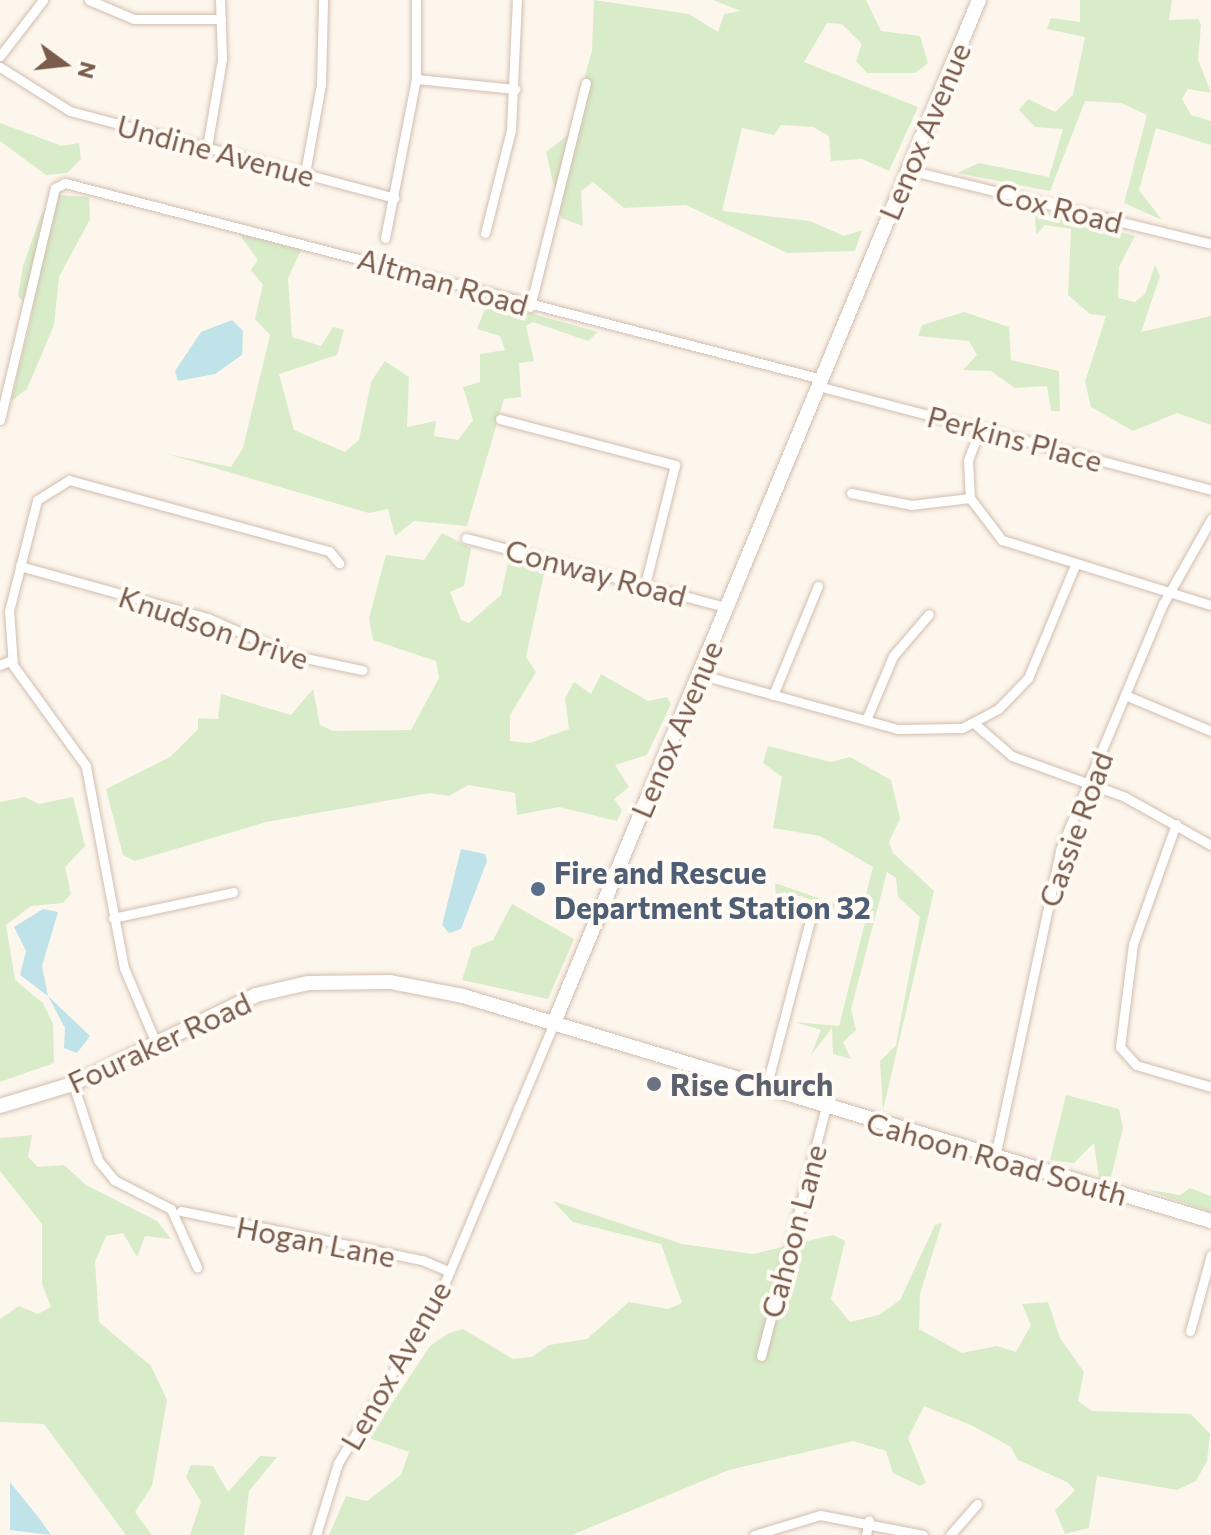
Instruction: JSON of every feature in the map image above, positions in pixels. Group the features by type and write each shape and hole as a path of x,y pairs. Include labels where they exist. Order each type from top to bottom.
{"main road":[{"name":"Lenox Avenue","path":"553,1025 979,0"},
{"name":"Fouraker Road","path":"0,1106 73,1084 256,995 343,980 422,986 553,1025"},
{"name":"Cahoon Road South","path":"553,1025 1211,1221"}],"street":[{"path":"0,56 43,0"},
{"path":"89,0 134,19 221,19"},
{"path":"207,147 221,19 220,0"},
{"path":"305,173 321,84 323,0"},
{"path":"385,238 416,79 416,0"},
{"path":"485,233 499,196 515,89 517,0"},
{"name":"Undine Avenue","path":"0,67 70,111 395,198"},
{"path":"416,79 515,89"},
{"path":"530,307 586,83"},
{"name":"Cox Road","path":"908,170 1211,244"},
{"name":"Altman Road","path":"0,420 55,188 65,183 820,382"},
{"name":"Perkins Place","path":"820,382 980,429 1211,490"},
{"path":"500,419 675,465 645,584"},
{"path":"980,429 968,461 970,498 1002,540 1211,605"},
{"path":"156,1043 124,968 86,766 19,679 12,660 9,611 37,500 69,480 329,551 339,563"},
{"path":"851,493 911,505 970,498"},
{"name":"Cassie Road","path":"995,1157 1013,1099 1047,899 1088,782 1169,591 1211,519"},
{"name":"Conway Road","path":"466,538 726,607"},
{"path":"698,674 915,731 975,724 1028,678 1075,565"},
{"name":"Knudson Drive","path":"20,566 208,618 291,655 362,670"},
{"path":"773,695 818,586"},
{"path":"866,720 893,656 929,614"},
{"path":"0,665 12,660"},
{"path":"1125,695 1211,731"},
{"path":"975,724 1012,756 1088,782 1176,824 1211,845"},
{"path":"1176,824 1133,944 1121,1051 1136,1065 1211,1087"},
{"path":"113,918 233,892"},
{"path":"766,1088 811,917"},
{"name":"Lenox Avenue","path":"316,1535 338,1463 417,1340 450,1272 553,1025"},
{"path":"73,1084 98,1160 114,1180 171,1209 197,1267"},
{"name":"Cahoon Lane","path":"761,1356 826,1107"},
{"name":"Hogan Lane","path":"181,1211 422,1260 450,1272"},
{"path":"1190,1331 1211,1255"},
{"path":"950,1535 977,1504"},
{"path":"754,1535 807,1516 869,1520 923,1535"},
{"path":"866,1535 869,1520"}],"green space":[{"path":"594,0 689,14 718,32 724,14 741,11 713,0 866,0 881,31 920,36 928,63 915,73 867,73 856,61 862,44 842,24 827,23 804,62 918,107 889,171 862,159 831,161 829,136 813,127 781,125 774,135 742,128 722,211 810,221 844,236 862,230 855,251 787,253 686,205 624,208 593,182 581,191 583,226 561,218 546,152 568,135 592,51"},
{"path":"1080,0 1172,0 1169,20 1198,19 1201,25 1198,59 1211,93 1188,89 1182,99 1191,115 1211,121 1211,145 1156,128 1139,190 1162,220 1124,203 1147,115 1121,103 1085,101 1050,191 957,173 979,163 1049,177 1063,129 1035,127 1019,110 1028,99 1055,112 1073,95 1085,37 1047,29 1051,18 1080,22"},
{"path":"0,123 62,146 79,143 81,159 67,173 46,175 0,141"},
{"path":"59,195 89,197 90,219 59,277 54,325 27,389 11,401 33,311 18,296 23,266 41,215"},
{"path":"1035,209 1135,236 1119,267 1118,298 1135,302 1145,294 1155,265 1160,276 1141,332 1211,316 1211,425 1177,413 1133,431 1091,407 1085,382 1106,316 1090,314 1068,295 1071,229 1045,225 1036,235"},
{"path":"239,234 301,250 288,278 292,337 321,346 333,327 344,330 337,355 279,374 294,430 345,452 359,440 371,382 385,361 409,377 407,427 436,421 434,436 458,440 473,420 463,387 480,382 480,354 505,350 500,336 477,329 485,309 516,309 598,332 588,341 533,322 526,326 534,361 519,363 521,397 504,399 467,526 414,521 395,536 388,509 369,513 167,454 231,467 243,448 270,335 255,319 263,285 251,270 258,260"},
{"path":"964,312 1009,327 1011,360 1059,371 1060,411 1051,411 1047,386 1015,388 991,371 963,370 977,355 969,341 918,336 922,325"},
{"path":"442,533 471,548 464,586 450,592 461,620 469,623 501,595 509,557 544,574 526,657 536,672 510,715 510,741 530,743 569,729 565,698 574,682 591,694 601,674 648,701 667,697 671,704 647,755 615,765 629,787 614,799 622,810 617,821 559,807 517,815 515,793 468,785 449,796 430,793 266,822 135,861 123,855 106,789 170,757 198,729 198,718 218,719 221,694 291,715 313,689 320,725 333,731 411,730 439,678 436,661 373,640 369,618 386,555 424,560"},
{"path":"768,746 831,762 850,757 891,780 900,818 889,842 893,853 934,891 883,1110 880,1061 896,1045 920,917 898,897 896,878 887,872 851,1009 856,1030 843,1042 851,1059 833,1054 832,1028 811,1055 821,1030 795,1022 839,1026 865,922 801,896 776,896 775,883 861,913 873,867 820,836 773,828 782,777 763,763"},
{"path":"25,797 39,804 73,797 85,846 65,867 71,894 63,903 31,906 6,925 15,980 43,1003 53,1024 54,1063 0,1082 0,802"},
{"path":"512,904 574,939 548,999 462,980 472,948 493,940"},
{"path":"1066,1095 1119,1109 1123,1128 1111,1177 1099,1178 1094,1143 1074,1163 1050,1160"},
{"path":"32,1135 28,1157 38,1167 64,1165 86,1185 157,1221 171,1239 145,1236 137,1257 123,1233 106,1236 95,1262 99,1322 151,1366 167,1400 152,1486 135,1512 152,1535 126,1535 44,1424 0,1422 0,1319 19,1306 38,1314 51,1307 42,1284 42,1224 0,1171 0,1138"},
{"path":"1190,1188 1211,1196 1211,1212 1144,1189 1180,1195"},
{"path":"553,1201 682,1244 753,1254 833,1235 845,1241 831,1299 850,1322 879,1315 900,1300 935,1225 942,1223 920,1294 919,1329 962,1353 997,1346 1016,1352 1031,1325 1022,1304 1048,1302 1060,1338 1084,1372 1078,1401 1092,1411 1191,1414 1210,1434 1207,1461 1196,1481 1177,1490 1097,1476 1089,1528 1065,1534 1055,1510 1075,1490 1067,1482 1018,1460 1011,1447 973,1426 924,1406 908,1438 926,1483 920,1486 893,1473 886,1451 853,1441 729,1470 572,1535 329,1535 346,1496 367,1501 401,1475 409,1452 369,1438 430,1346 449,1333 463,1329 513,1359 532,1357 549,1345 587,1339 629,1302 668,1309 682,1303 661,1244 573,1222"},
{"path":"260,1456 277,1457 249,1491 244,1535 190,1535 201,1502 186,1477 191,1465 213,1466 228,1492"}],"water":[{"path":"232,320 243,331 242,355 215,374 178,381 175,371 201,332"},
{"path":"461,849 485,854 487,861 461,929 449,933 442,925"},
{"path":"43,909 58,912 42,966 48,996 20,975 26,951 14,927"},
{"path":"48,996 90,1036 77,1053 64,1048 65,1028"},
{"path":"10,1482 39,1518 51,1535 10,1530"}],"place":[{"name":"Fire and Rescue Department Station 32","path":"538,889"},
{"name":"Rise Church","path":"654,1084"}]}
